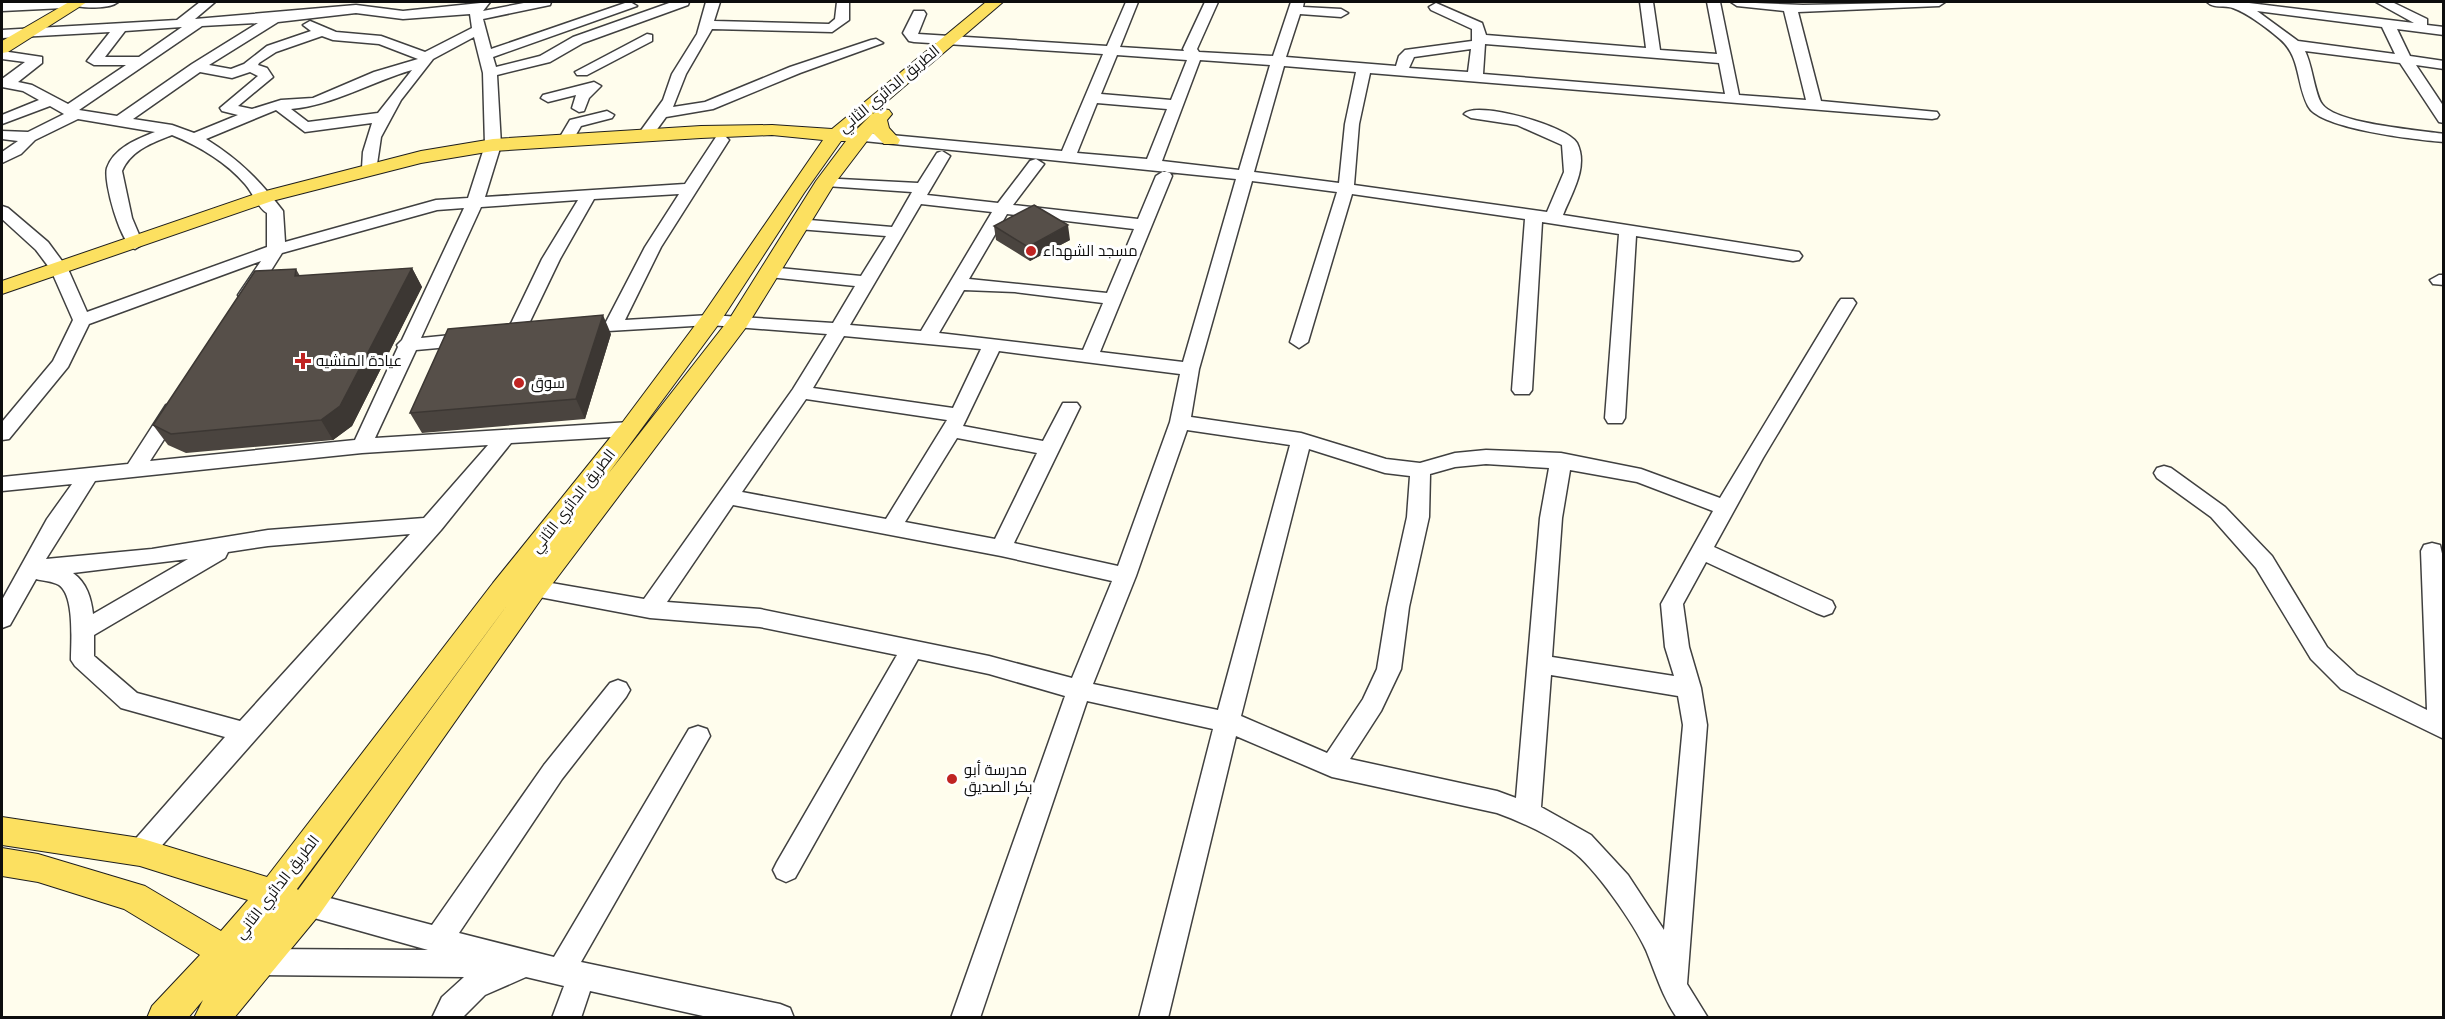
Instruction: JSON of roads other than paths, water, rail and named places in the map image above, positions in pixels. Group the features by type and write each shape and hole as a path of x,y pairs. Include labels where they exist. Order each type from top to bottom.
{"main road":[{"path":"2,48 11,35 72,2"},
{"name":"الطريق الدائري الثاني","path":"211,1017 307,904 534,588 739,321 826,181 843,141 878,118 995,2"},
{"name":"الطريق الدائري الثاني","path":"164,1017 225,952 272,896 503,590 630,429 843,141 958,41 1015,2"},
{"path":"878,118 880,130 891,140"},
{"path":"2,297 135,244 370,168 491,150 565,142 729,130 843,141"},
{"path":"2,288 61,273 266,201 392,170 491,150 721,140 843,141"},
{"path":"2,831 140,852 240,882 272,896 307,904"},
{"path":"2,862 38,868 133,897 225,952 259,962"}],"street":[{"path":"2,7 111,2"},
{"path":"182,22 208,2"},
{"path":"11,35 123,25 275,18 355,5 403,15 479,14 545,2"},
{"path":"591,2 608,13"},
{"path":"486,55 642,2"},
{"path":"490,73 525,65 596,33 683,2"},
{"path":"645,136 670,100 679,74 707,25 713,2"},
{"path":"707,25 832,28 841,23 843,2"},
{"path":"1067,157 1132,2"},
{"path":"1195,56 1190,49 1212,2"},
{"path":"1647,2 1653,53"},
{"path":"1714,2 1733,99"},
{"path":"1737,2 1790,8 1878,2 1939,2"},
{"path":"2214,2 2444,32"},
{"path":"2383,2 2419,22 2444,24"},
{"path":"2236,5 2294,45 2444,65"},
{"path":"965,1017 1079,690 1125,576 1180,422 1190,369 1278,61 1297,6 1341,14"},
{"path":"1436,7 1479,29 1475,78"},
{"path":"1790,8 1815,106"},
{"path":"362,446 406,345 475,202 491,150 490,73 479,14"},
{"path":"370,168 369,146 381,117 426,59 479,14"},
{"path":"919,14 910,33 911,36 1278,61 1932,115"},
{"path":"362,38 403,15"},
{"path":"293,16 339,38 381,40 426,59"},
{"path":"120,121 197,67 275,18"},
{"path":"2,158 16,151 30,137 72,113 201,21"},
{"path":"2387,23 2405,60 2444,119"},
{"path":"123,25 94,60 143,61"},
{"path":"197,67 232,74 249,67 265,53 323,31"},
{"path":"582,72 646,38"},
{"path":"1401,72 1406,56 1410,53 1479,41 1725,58"},
{"path":"662,113 708,106 795,70 876,43"},
{"path":"2294,45 2314,94 2315,106 2324,114 2346,122 2444,138"},
{"path":"2,55 37,60 5,83"},
{"path":"551,55 596,80 594,86 582,96 579,108"},
{"path":"1090,355 1145,225 1176,105 1195,56"},
{"path":"194,139 281,104 316,102 370,78 426,59"},
{"path":"249,67 262,71 266,77 227,108 253,114"},
{"path":"1299,342 1346,188 1352,124 1364,68"},
{"path":"5,83 27,88 72,113 172,130 194,139 229,160 275,211 277,249 239,309"},
{"path":"548,98 594,86"},
{"path":"1092,98 1176,105"},
{"path":"3,119 49,101"},
{"path":"281,104 287,114 304,127 381,117"},
{"path":"1471,114 1522,124 1562,138 1569,144 1573,155 1569,180 1553,218"},
{"path":"565,142 575,123 607,115"},
{"path":"135,244 124,218 114,171 118,162 137,144 172,130"},
{"path":"2,135 30,137"},
{"path":"613,326 635,279 721,140"},
{"path":"843,141 891,140 1067,157 1158,170"},
{"path":"843,141 942,156 1036,165 1158,170 1346,188 1793,256"},
{"path":"650,609 801,392 942,156"},
{"path":"927,337 1002,209 1036,165"},
{"path":"826,181 1002,209 1145,225"},
{"path":"4,427 61,363 82,320 277,249 436,205 690,188"},
{"path":"502,337 590,193"},
{"path":"2,211 42,246 61,273 82,320"},
{"path":"1522,390 1534,215"},
{"path":"798,224 896,232"},
{"path":"1615,418 1628,230"},
{"path":"769,272 865,282"},
{"path":"957,284 1015,286 1114,299"},
{"path":"1674,989 1695,725 1689,688 1677,647 1672,603 1846,303"},
{"path":"558,332 710,320 739,321 927,337 1090,355 1190,369"},
{"path":"406,345 536,334"},
{"path":"892,526 955,422 977,381 992,345"},
{"path":"801,392 955,422 1049,449"},
{"path":"136,468 181,398"},
{"path":"1001,548 1070,407"},
{"path":"1180,422 1301,440 1384,466 1420,470 1455,460 1486,457 1561,460 1641,476 1726,508"},
{"path":"2,484 136,468 362,446 630,429"},
{"path":"140,852 243,732 344,626 433,525 507,435"},
{"path":"1153,1017 1229,722 1251,619 1301,440"},
{"path":"1528,813 1551,518 1561,460"},
{"path":"1332,766 1373,704 1389,669 1398,607 1416,529 1420,470"},
{"path":"2,619 54,524 90,473"},
{"path":"2164,473 2218,512 2264,562 2319,653 2349,682 2439,727 2440,642 2432,550"},
{"path":"729,497 892,526 1125,576"},
{"path":"31,569 152,557 268,538 433,525"},
{"path":"81,632 226,546"},
{"path":"1702,551 1824,607"},
{"path":"31,569 68,580 75,587 81,606 83,660 129,701 243,732"},
{"path":"534,588 650,609 760,618 813,631 989,665 1079,690 1229,722 1332,766 1497,802 1528,813 1582,843 1619,884 1657,943 1674,989 1694,1017"},
{"path":"786,870 856,751 912,649"},
{"path":"1540,664 1689,688"},
{"path":"439,938 553,772 618,690"},
{"path":"566,1017 571,974 698,736"},
{"path":"307,904 439,938 526,964 710,1010 780,1017"},
{"path":"259,962 526,964"},
{"path":"446,1017 459,996 473,986 526,964"}],"place":[{"name":"مسجد الشهداء","path":"1031,251"},
{"name":"عيادة المنشيه","path":"303,361"},
{"name":"سوق","path":"519,383"},
{"name":"مدرسة أبو بكر الصديق","path":"952,779"}]}
